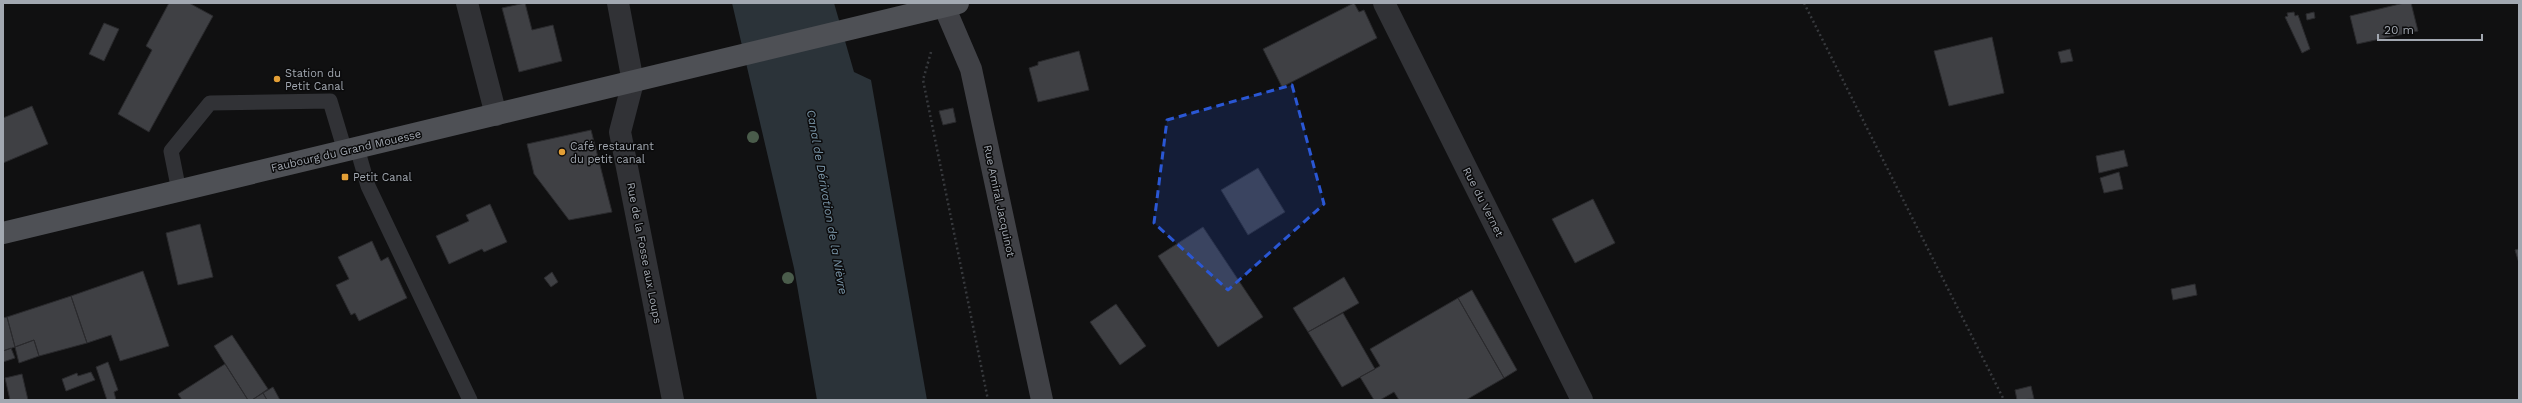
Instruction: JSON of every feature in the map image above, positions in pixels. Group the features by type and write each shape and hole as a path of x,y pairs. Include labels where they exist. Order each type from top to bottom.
{"main road":[{"name":"Faubourg du Grand Mouesse","path":"3,233 688,69 948,4"},
{"name":"Rue Amiral Jacquinot","path":"948,4 971,69 1042,400"}],"street":[{"path":"466,3 496,115"},
{"path":"618,3 633,82"},
{"name":"Rue du Vernet","path":"1384,3 1582,400"},
{"name":"Rue de la Fosse aux Loups","path":"633,82 620,132 674,400"}],"lane":[{"path":"179,191 171,151 210,103 330,101 351,150 470,400"}],"path":[{"path":"1804,3 2004,400"},
{"path":"931,50 923,80 988,400"}],"highlighted area":[{"path":"1292,85 1324,204 1228,290 1154,223 1167,120"}],"water":[{"name":"Canal de Dérivation de la Nièvre","path":"732,3 834,3 854,72 871,80 927,400 817,400 794,268"}],"building":[{"path":"169,3 189,3 213,16 149,132 118,114 152,50 146,46"},
{"path":"525,3 532,30 553,25 562,61 519,72 502,8"},
{"path":"1354,3 1359,12 1364,10 1377,38 1282,87 1263,49"},
{"path":"2404,3 2411,3 2418,31 2357,44 2350,16"},
{"path":"2294,12 2295,16 2298,15 2310,49 2302,53 2285,17 2288,16 2287,13"},
{"path":"2314,12 2315,18 2307,20 2306,14"},
{"path":"104,23 119,29 104,61 89,54"},
{"path":"1992,37 2004,93 1949,106 1934,51"},
{"path":"2070,49 2073,61 2061,63 2058,52"},
{"path":"1079,51 1089,90 1038,102 1029,68 1038,65 1038,62"},
{"path":"32,106 48,144 3,163 3,118"},
{"path":"953,108 956,122 943,125 939,111"},
{"path":"591,130 612,212 569,220 534,174 527,144"},
{"path":"2124,150 2128,166 2099,173 2096,156"},
{"path":"1258,168 1285,212 1248,235 1221,190"},
{"path":"2119,172 2123,189 2104,193 2100,178"},
{"path":"1593,199 1615,243 1575,263 1552,219"},
{"path":"490,204 507,242 484,252 482,249 449,264 436,236 469,221 466,215"},
{"path":"200,224 213,277 178,285 166,233"},
{"path":"1203,227 1263,317 1218,347 1158,256"},
{"path":"372,241 381,261 388,257 407,298 359,321 355,313 351,315 336,285 349,279 338,257"},
{"path":"2519,249 2519,263 2515,250"},
{"path":"143,271 169,346 120,361 111,335 87,343 71,296"},
{"path":"552,272 558,282 551,287 544,278"},
{"path":"1344,277 1359,303 1308,332 1293,308"},
{"path":"2195,284 2197,295 2173,300 2171,289"},
{"path":"1472,290 1517,370 1504,378 1458,298"},
{"path":"71,296 87,343 39,356 34,340 15,347 7,317"},
{"path":"1458,298 1504,378 1466,400 1399,400 1394,392 1380,400 1374,400 1360,377 1380,366 1370,349"},
{"path":"1116,304 1146,346 1120,365 1090,322"},
{"path":"1343,313 1375,369 1342,387 1308,332"},
{"path":"7,317 15,347 3,351 3,318"},
{"path":"232,335 268,389 252,400 248,400 214,346"},
{"path":"34,340 39,356 19,363 15,347"},
{"path":"11,348 15,358 3,362 3,351"},
{"path":"108,362 118,390 114,392 116,400 107,400 96,367"},
{"path":"225,364 248,400 182,400 178,394"},
{"path":"91,372 95,380 66,391 62,379 77,373 78,376"},
{"path":"22,374 28,400 10,400 5,378"},
{"path":"2031,386 2034,399 2017,400 2015,390"},
{"path":"273,387 280,400 267,400 263,393"},
{"path":"263,393 267,400 252,400"}],"place":[{"name":"Station du Petit Canal","path":"277,79"},
{"name":"Café restaurant du petit canal","path":"562,152"},
{"name":"Petit Canal","path":"345,177"}]}
